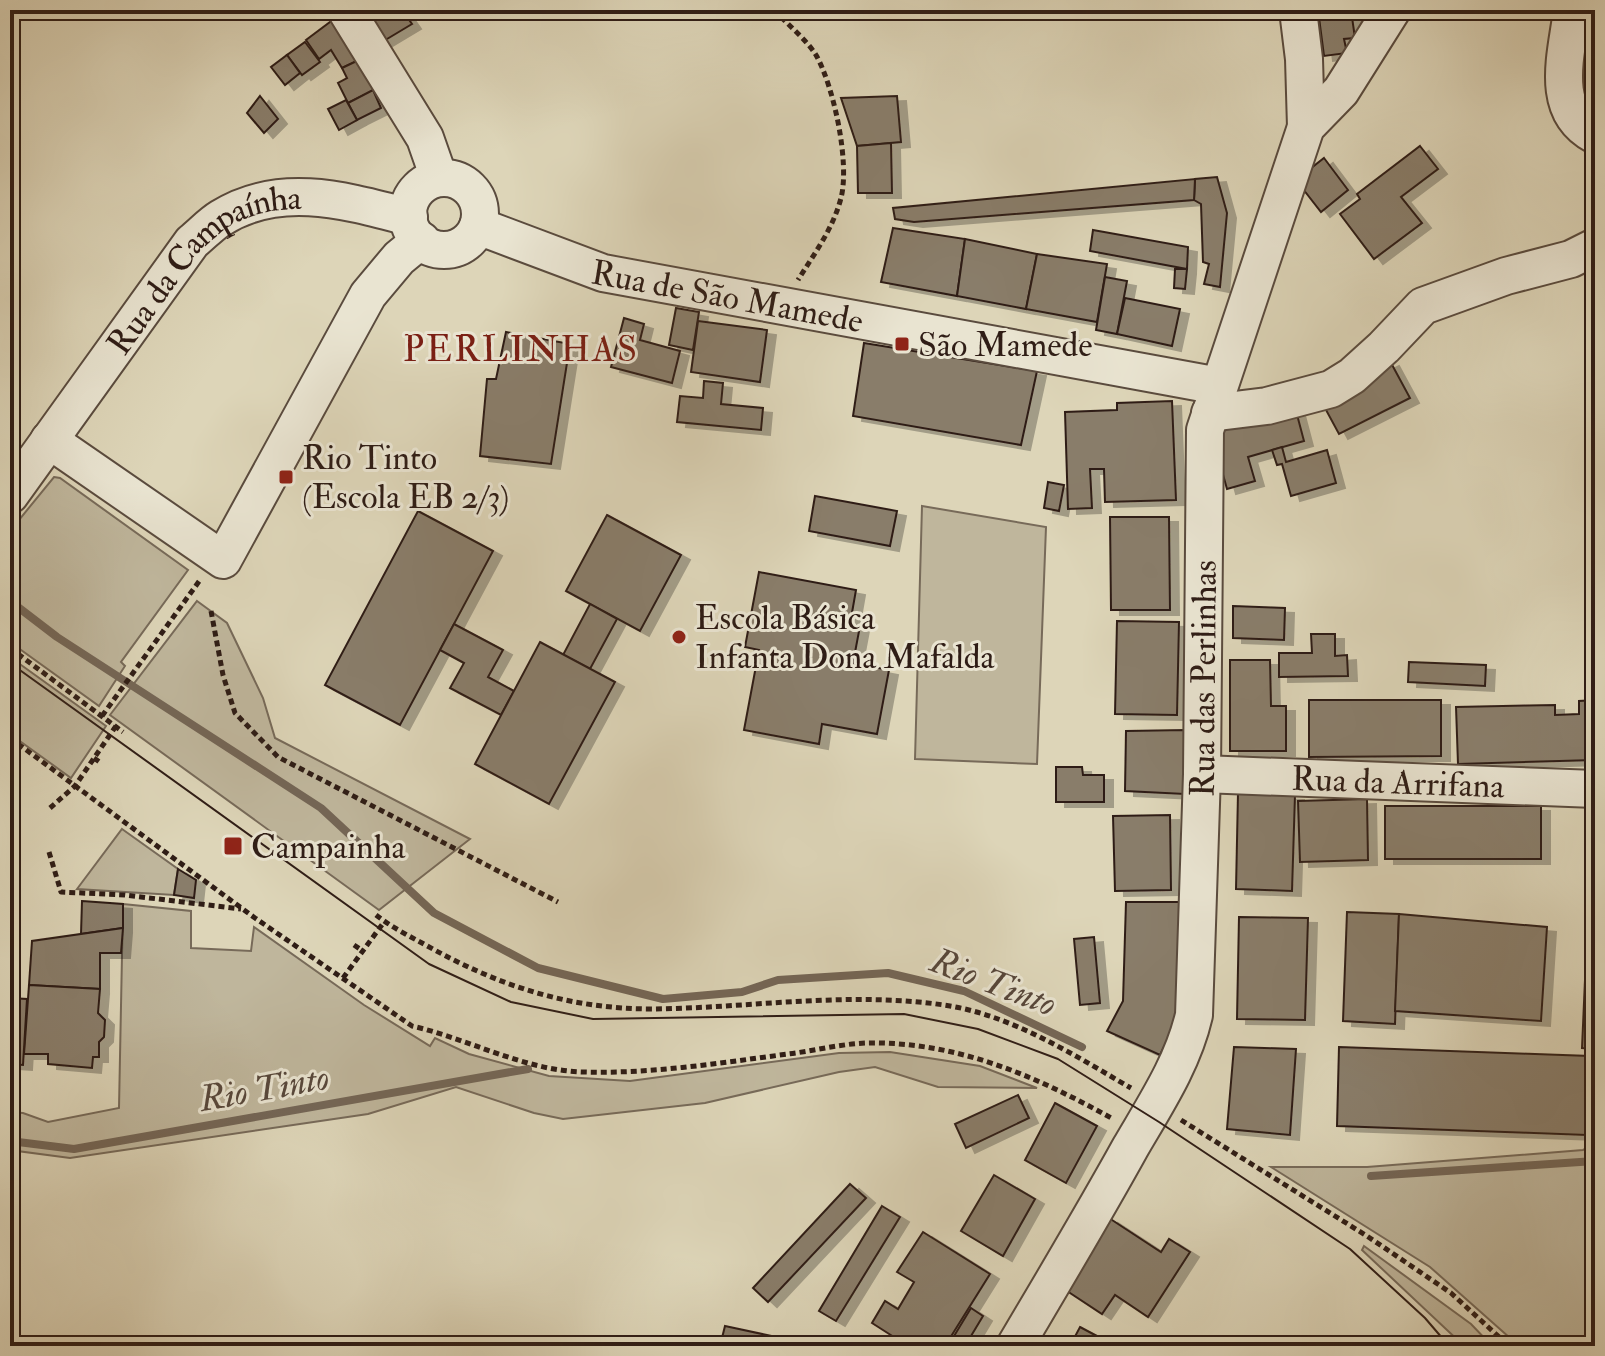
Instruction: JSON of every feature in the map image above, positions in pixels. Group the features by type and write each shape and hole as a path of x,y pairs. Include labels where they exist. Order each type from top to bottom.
{"street":[{"path":"346,10 425,138 439,178"},
{"path":"1298,10 1304,59 1306,127"},
{"name":"Rua das Perlinhas","path":"1015,1346 1184,1050 1194,1015 1202,774 1205,430 1306,127 1341,91 1392,10"},
{"path":"1572,10 1563,95 1584,130 1595,135"},
{"path":"439,178 451,178 472,191 481,214 478,226 473,236 453,249 430,247 415,228 409,206 420,187 439,178"},
{"name":"Rua da Campaínha","path":"10,495 192,242 222,218 258,201 299,196 342,200 415,228"},
{"name":"Rua de São Mamede","path":"478,226 603,273 789,307 1214,400 1267,406 1331,389 1352,376 1423,306 1506,276 1571,259 1595,247"},
{"path":"49,440 223,560 368,295 399,258 415,228"},
{"name":"Rua da Arrifana","path":"1202,774 1595,789"}],"path":[{"path":"774,10 815,53 831,93 842,145 842,196 829,230 795,283 789,307"},
{"path":"102,716 217,556"},
{"path":"211,611 223,675 235,713 278,757 558,902"},
{"path":"10,648 123,732"},
{"path":"50,808 75,786 116,726"},
{"path":"10,738 243,909 412,1026 438,1032 491,1052 578,1072 656,1072 866,1043 944,1050 997,1063 1044,1082 1117,1122"},
{"path":"94,758 101,763"},
{"path":"49,852 61,892 125,895 243,909"},
{"path":"376,915 456,962 510,986 573,1003 651,1009 851,999 944,1005 1000,1019 1135,1090"},
{"path":"343,978 384,922"},
{"path":"354,945 363,951"},
{"path":"1172,1114 1367,1236 1451,1293 1509,1346"}],"shaded area":[{"path":"54,477 60,478 188,570 121,662 125,666 99,706 10,642 10,531"},
{"path":"922,506 1046,527 1037,764 915,759"},
{"path":"197,601 227,623 263,698 275,738 470,839 379,910 110,715"},
{"path":"10,657 106,726 71,778 10,734"},
{"path":"122,829 178,869 174,895 77,889"},
{"path":"123,904 191,911 191,948 251,951 254,927 364,1005 430,1046 435,1038 469,1054 549,1076 630,1081 839,1053 890,1052 980,1066 1037,1088 938,1087 875,1067 839,1072 705,1103 563,1119 534,1113 456,1087 368,1114 70,1158 10,1150 10,1112 48,1122 119,1108"},
{"path":"1595,1144 1595,1346 1519,1346 1430,1267 1271,1167 1367,1167 1583,1150"},
{"path":"1364,1246 1471,1324 1492,1346 1464,1346 1362,1250"}],"building":[{"path":"359,10 412,10 405,14 412,24 382,42"},
{"path":"1318,10 1351,10 1355,38 1344,39 1347,53 1324,56"},
{"path":"1580,10 1595,10 1594,69 1567,16"},
{"path":"338,16 363,58 342,68 331,50 319,59 306,40"},
{"path":"305,42 320,62 302,75 287,55"},
{"path":"287,55 300,73 285,85 271,67"},
{"path":"363,58 377,89 348,103 338,83 347,78 342,68"},
{"path":"373,90 381,108 357,120 348,103"},
{"path":"260,96 278,119 264,133 247,113"},
{"path":"897,96 901,142 857,146 841,98"},
{"path":"346,100 357,120 339,130 328,109"},
{"path":"891,143 892,193 858,193 857,146"},
{"path":"1420,146 1438,169 1401,197 1422,223 1374,259 1340,214 1360,199 1357,194"},
{"path":"1324,158 1348,190 1321,212 1296,180"},
{"path":"1217,177 1227,213 1220,287 1204,284 1209,264 1203,262 1201,204 1194,200 1195,179"},
{"path":"1195,179 1194,200 914,222 895,219 893,208"},
{"path":"893,228 965,239 957,296 881,282"},
{"path":"1093,230 1188,247 1187,269 1090,251"},
{"path":"965,239 1037,254 1026,309 957,296"},
{"path":"1037,254 1107,264 1097,322 1026,309"},
{"path":"1175,269 1187,269 1185,289 1174,288"},
{"path":"1105,277 1127,281 1117,334 1096,330"},
{"path":"1125,298 1180,309 1172,346 1117,334"},
{"path":"676,308 699,312 693,350 669,345"},
{"path":"624,318 644,324 640,340 680,351 672,383 611,367"},
{"path":"698,321 767,330 760,382 691,372"},
{"path":"506,332 570,344 551,464 480,456 487,379 496,379"},
{"path":"864,343 1037,371 1021,445 853,416"},
{"path":"1390,361 1410,398 1339,434 1319,397"},
{"path":"704,381 723,383 721,404 763,408 761,430 677,422 680,396 703,398"},
{"path":"1172,401 1176,500 1105,502 1104,469 1090,469 1092,508 1068,509 1065,412 1117,410 1117,403"},
{"path":"1295,407 1304,441 1248,457 1255,481 1227,489 1211,431"},
{"path":"1282,447 1286,462 1327,450 1336,483 1291,496 1282,464 1277,465 1272,450"},
{"path":"1048,482 1064,485 1059,511 1044,508"},
{"path":"815,496 897,511 890,546 809,531"},
{"path":"418,511 493,551 400,725 325,685"},
{"path":"607,515 681,555 640,631 566,591"},
{"path":"1110,517 1169,517 1170,610 1111,610"},
{"path":"759,572 856,590 850,624 860,626 853,663 889,670 877,734 822,724 819,744 744,730 759,650 745,647"},
{"path":"590,604 617,619 590,669 563,655"},
{"path":"1233,606 1285,608 1284,640 1233,638"},
{"path":"1117,621 1179,622 1177,715 1115,714"},
{"path":"454,624 503,650 488,677 514,691 501,715 450,688 464,663 440,650"},
{"path":"1311,634 1335,634 1335,656 1347,655 1348,676 1279,677 1279,653 1312,653"},
{"path":"540,642 615,682 549,804 475,764"},
{"path":"1230,660 1270,660 1271,706 1286,706 1286,751 1230,751"},
{"path":"1409,662 1486,665 1485,686 1408,682"},
{"path":"1309,700 1441,700 1441,756 1309,757"},
{"path":"1595,700 1595,760 1458,764 1456,707 1555,705 1555,715 1579,714 1579,701"},
{"path":"1186,730 1185,794 1125,791 1126,731"},
{"path":"1056,767 1082,767 1083,775 1104,775 1104,802 1056,802"},
{"path":"1238,793 1295,795 1292,891 1236,889"},
{"path":"1367,799 1368,860 1300,862 1298,801"},
{"path":"1385,806 1541,806 1541,859 1385,859"},
{"path":"1170,815 1171,890 1115,891 1113,816"},
{"path":"178,869 196,880 194,898 174,895"},
{"path":"82,901 123,904 123,928 81,934"},
{"path":"1126,902 1183,902 1178,1018 1160,1055 1107,1031 1123,1001"},
{"path":"1347,912 1399,914 1395,1024 1343,1021"},
{"path":"1399,914 1547,927 1541,1021 1395,1011"},
{"path":"1239,917 1308,918 1305,1020 1237,1019"},
{"path":"123,928 121,953 100,953 100,989 29,985 32,941"},
{"path":"1587,935 1595,936 1595,1049 1582,1048"},
{"path":"1094,937 1100,1003 1080,1005 1074,939"},
{"path":"29,985 100,989 98,1013 105,1020 104,1037 99,1042 99,1057 93,1057 92,1068 48,1064 48,1054 24,1054"},
{"path":"10,998 27,999 23,1065 10,1064"},
{"path":"1234,1047 1296,1049 1290,1135 1227,1129"},
{"path":"1339,1047 1590,1056 1587,1135 1337,1126"},
{"path":"1018,1095 1029,1118 966,1148 955,1124"},
{"path":"1055,1103 1097,1126 1066,1183 1025,1160"},
{"path":"994,1175 1035,1199 1003,1256 961,1231"},
{"path":"850,1184 866,1198 768,1302 753,1288"},
{"path":"882,1206 900,1217 836,1321 819,1311"},
{"path":"1109,1218 1161,1252 1169,1239 1190,1252 1148,1317 1115,1295 1102,1314 1064,1289"},
{"path":"923,1232 990,1274 945,1346 908,1346 872,1323 885,1301 898,1309 914,1282 897,1272"},
{"path":"971,1308 983,1316 965,1346 948,1346"},
{"path":"725,1326 818,1346 720,1346"},
{"path":"1080,1327 1112,1344 1111,1346 1070,1346"}],"waterway":[{"path":"10,601 57,637 321,808 434,913 538,968 663,999 742,992 778,980 888,973 964,991 1082,1047"},
{"name":"Rio Tinto","path":"10,1141 74,1149 528,1069"},
{"name":"Rio Tinto","path":"1371,1176 1595,1161"}],"tram line":[{"path":"10,663 429,964 511,1002 593,1019 904,1014 978,1029 1058,1059 1350,1249 1425,1318 1449,1346"}],"place":[{"name":"São Mamede","path":"902,344"},
{"name":"Rio Tinto (Escola EB 2/3)","path":"286,477"},
{"name":"Escola Básica Infanta Dona Mafalda","path":"679,637"},
{"name":"Campainha","path":"233,846"}],"district":[{"name":"PERLINHAS","path":"521,348"}]}
